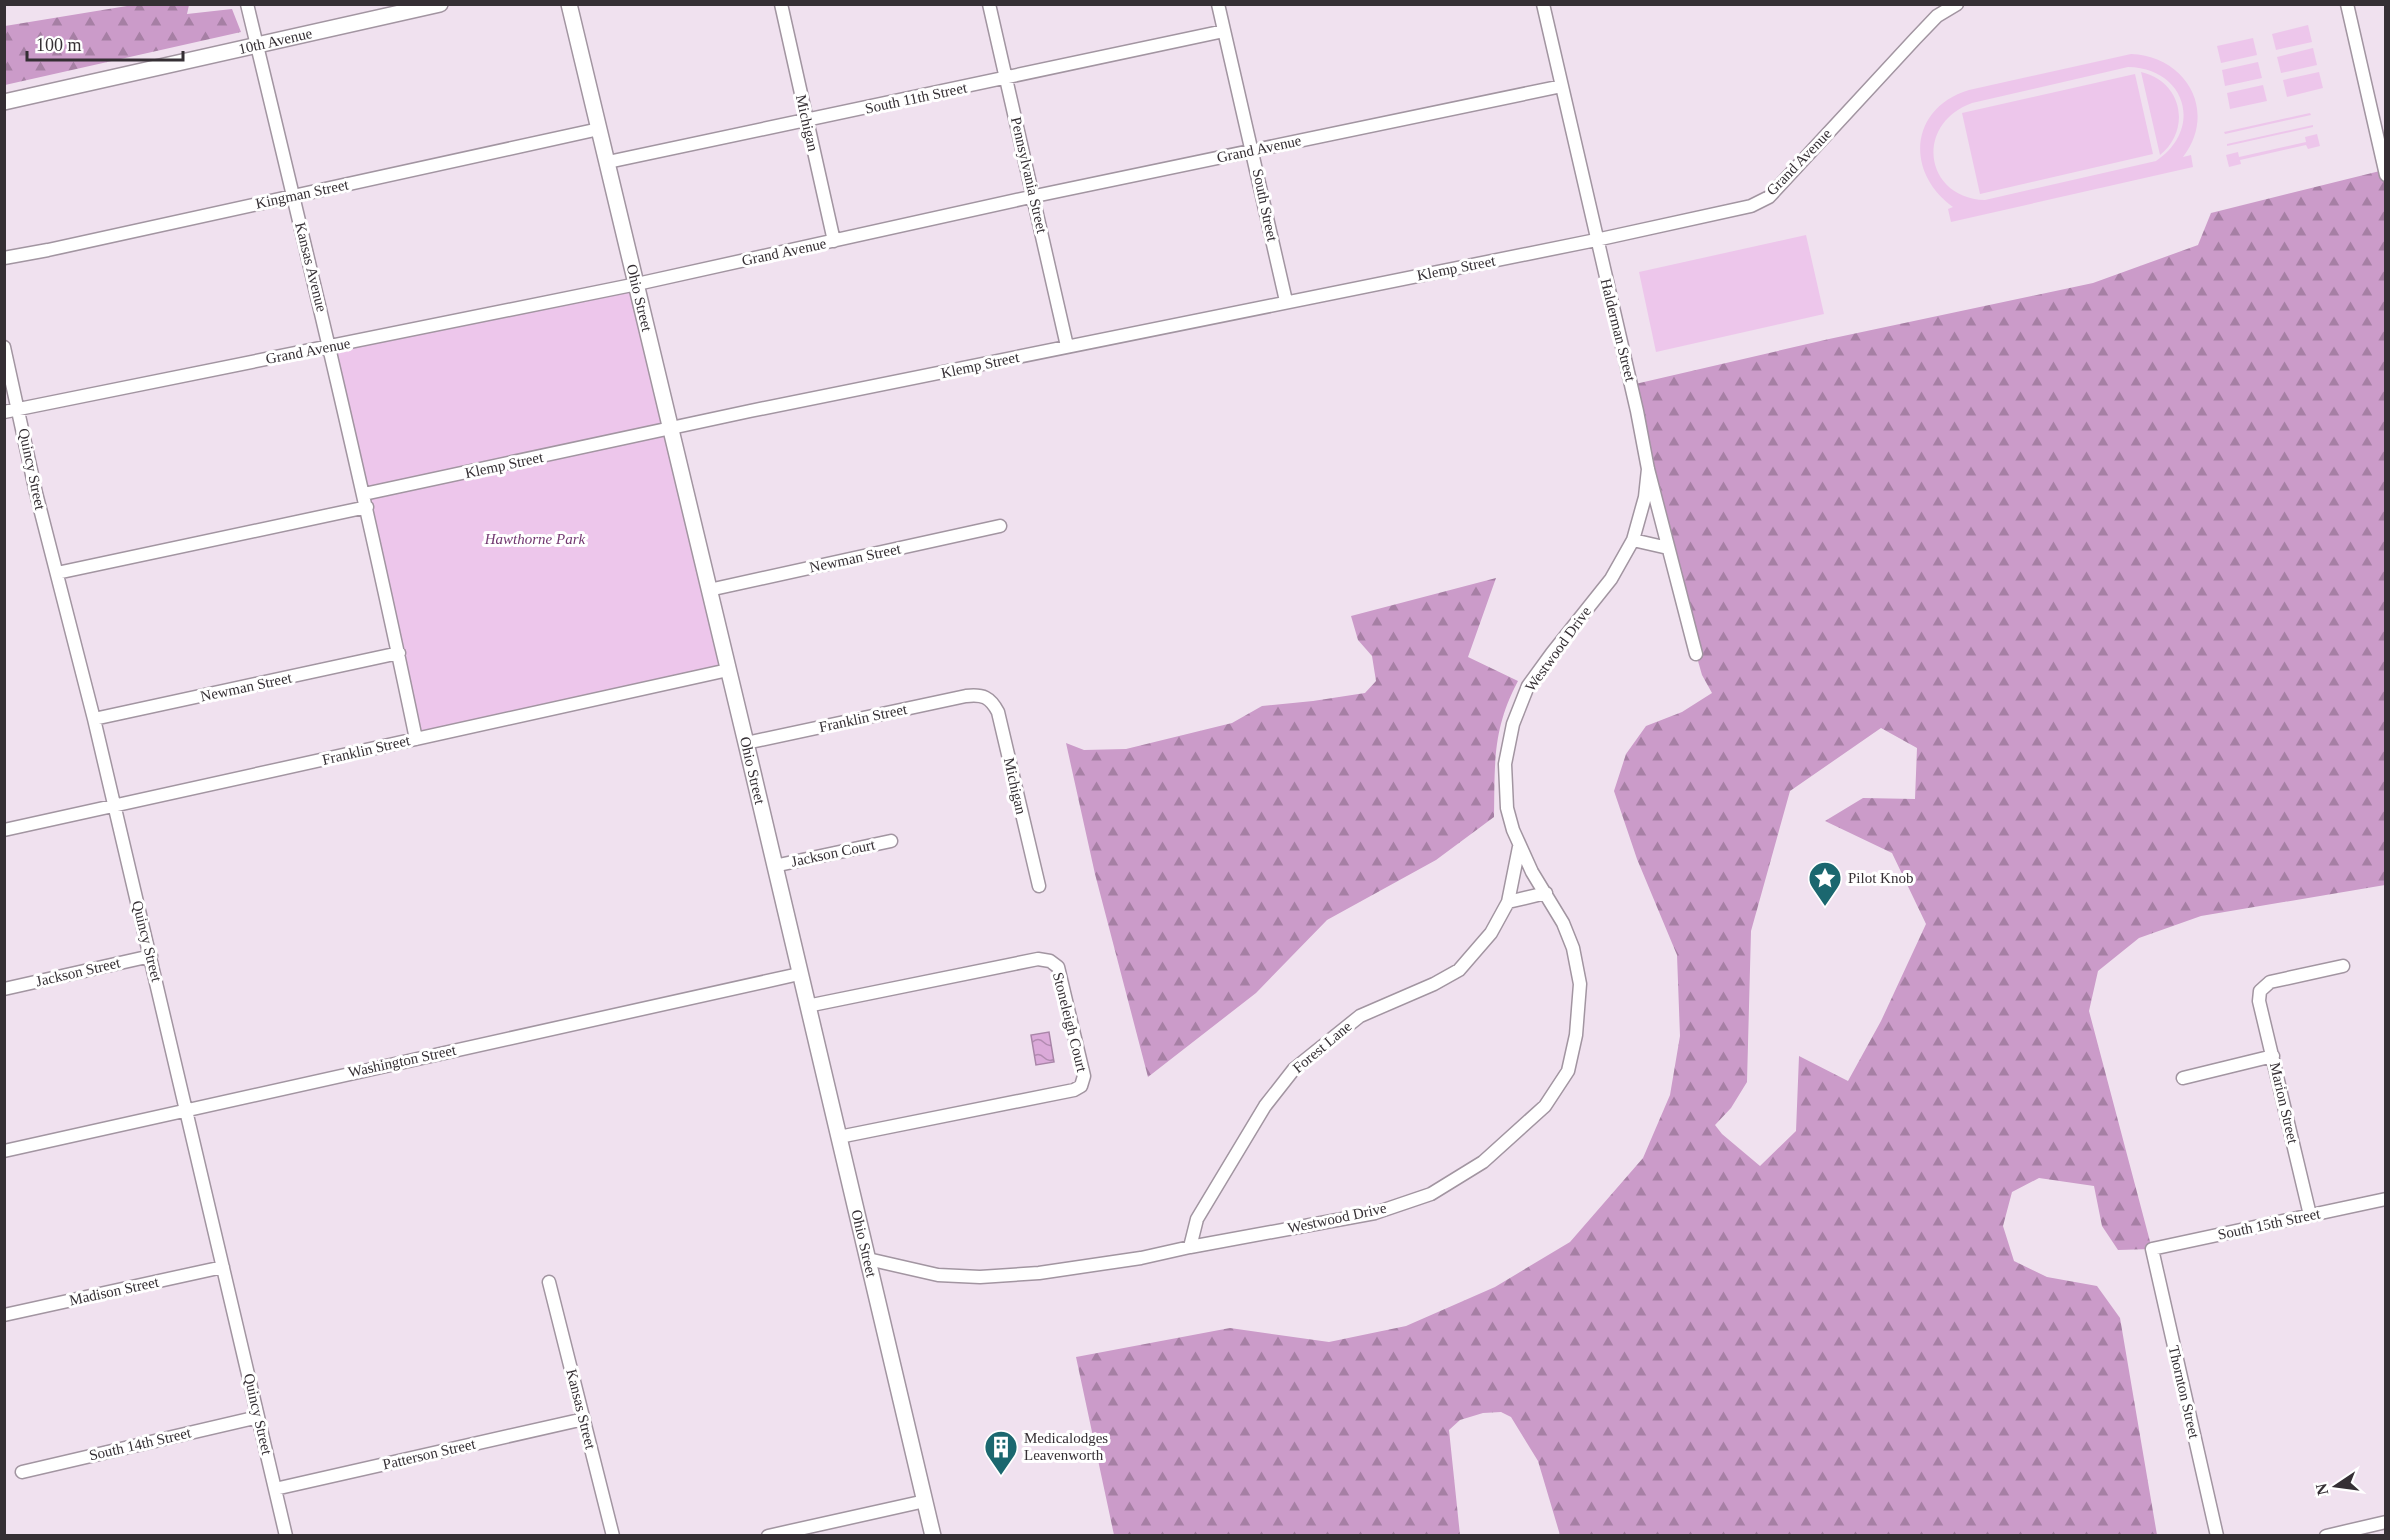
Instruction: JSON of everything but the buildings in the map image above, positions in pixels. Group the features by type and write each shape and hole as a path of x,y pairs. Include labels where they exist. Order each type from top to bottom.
{"street":[{"name":"Kansas Avenue","path":"247,4 364,494"},
{"name":"10th Avenue","path":"4,102 440,4"},
{"name":"Ohio Street","path":"569,4 933,1536"},
{"name":"Michigan","path":"780,4 834,241"},
{"name":"Pennsylvania Street","path":"989,4 1035,196 1067,346"},
{"name":"South Street","path":"1218,4 1286,301"},
{"name":"Halderman Street","path":"1543,4 1637,411 1648,469 1696,654"},
{"name":"Grand Avenue","path":"1596,240 1751,206 1769,197 1937,16 1957,4"},
{"path":"2347,4 2385,175"},
{"name":"South 11th Street","path":"608,162 1224,31"},
{"name":"Grand Avenue","path":"4,412 637,284 1035,196 1562,86"},
{"name":"Kingman Street","path":"4,258 599,129"},
{"name":"Klemp Street","path":"364,494 1067,346 1596,240"},
{"name":"Quincy Street","path":"4,347 36,493 94,719 151,956 286,1536"},
{"name":"Westwood Drive","path":"868,1259 938,1275 980,1277 1039,1273 1141,1258 1375,1213 1431,1194 1483,1162 1545,1106 1568,1071 1576,1035 1580,984 1573,948 1563,923 1519,847 1507,808 1505,764 1513,724 1528,686 1552,652 1611,579 1633,540 1645,496 1648,469"},
{"path":"364,494 416,739"},
{"path":"57,573 367,507"},
{"name":"Newman Street","path":"709,590 1000,526"},
{"path":"1633,540 1668,548"},
{"name":"Newman Street","path":"94,719 399,653"},
{"name":"Franklin Street","path":"4,830 728,670"},
{"name":"Michigan","path":"980,695 992,702 998,712 1039,886"},
{"name":"Franklin Street","path":"746,743 966,696 980,695"},
{"name":"Jackson Court","path":"774,866 891,841"},
{"name":"Forest Lane","path":"1190,1247 1197,1219 1265,1106 1294,1069 1360,1016 1434,984 1459,970 1491,933 1508,902 1519,847"},
{"path":"1508,902 1546,893"},
{"name":"Jackson Street","path":"4,989 151,956"},
{"name":"Stoneleigh Court","path":"807,1006 1038,959 1050,961 1058,967 1084,1076 1081,1086 1074,1090 839,1137"},
{"name":"Marion Street","path":"2310,1215 2259,1001 2260,991 2270,982 2343,966"},
{"name":"Washington Street","path":"4,1151 799,974"},
{"path":"2183,1078 2273,1056"},
{"name":"South 15th Street","path":"2152,1249 2385,1199"},
{"name":"Thornton Street","path":"2152,1249 2217,1536"},
{"name":"Madison Street","path":"4,1315 223,1267"},
{"name":"Kansas Street","path":"549,1282 613,1536"},
{"name":"South 14th Street","path":"22,1472 258,1417"},
{"name":"Patterson Street","path":"275,1489 584,1419"},
{"path":"768,1536 925,1501"},
{"path":"2326,1536 2385,1522"}],"green space":[{"path":"133,5 189,5 187,14 232,9 241,32 5,85 5,26"},
{"path":"2308,25 2312,42 2276,50 2272,34"},
{"path":"2253,38 2257,55 2221,63 2217,46"},
{"path":"2313,48 2317,65 2281,73 2277,57"},
{"path":"2131,54 2150,57 2167,64 2181,75 2191,89 2196,105 2197,122 2193,139 2183,157 2191,155 2193,167 1951,222 1948,209 1953,207 1937,193 1927,177 1921,160 1920,142 1925,126 1934,111 1949,99 1969,90","holes":["2128,67 2148,70 2164,78 2175,89 2182,102 2184,117 2180,133 2171,148 2156,161 1985,200 1965,196 1949,187 1939,174 1934,159 1935,142 1941,127 1953,113 1972,103"]},
{"path":"2258,62 2262,78 2225,86 2222,70"},
{"path":"2141,72 2155,77 2166,85 2178,107 2179,120 2176,132 2170,144 2160,155"},
{"path":"2319,72 2323,88 2287,97 2283,80"},
{"path":"2135,74 2153,154 1980,194 1962,113"},
{"path":"2263,85 2267,101 2230,109 2227,93"},
{"path":"2310,113 2311,115 2225,134 2224,132"},
{"path":"2313,125 2313,127 2227,146 2227,144"},
{"path":"2317,134 2320,146 2308,149 2306,145 2240,160 2241,164 2229,167 2226,155 2238,152 2239,157 2306,142 2305,137"},
{"path":"2384,170 2385,885 2201,916 2139,938 2098,971 2089,1011 2152,1249 2118,1250 2102,1226 2094,1186 2039,1178 2012,1192 2003,1226 2014,1261 2047,1277 2097,1286 2120,1318 2157,1535 1560,1535 1538,1461 1511,1417 1501,1412 1483,1413 1460,1420 1449,1430 1460,1535 1114,1535 1076,1357 1230,1328 1329,1342 1406,1326 1495,1287 1570,1242 1643,1158 1670,1095 1680,1036 1677,955 1637,859 1614,791 1626,754 1646,726 1682,712 1712,693 1702,675 1696,654 1631,385 1829,339 2093,283 2198,245 2211,213","holes":["1881,728 1917,748 1915,799 1863,798 1825,821 1892,853 1926,924 1881,1021 1848,1081 1799,1056 1796,1131 1760,1166 1722,1134 1715,1125 1731,1108 1747,1082 1751,931 1790,791"]},
{"path":"1806,235 1824,314 1656,352 1639,272"},
{"name":"Hawthorne Park","path":"637,284 728,670 416,739 330,347"},
{"path":"1496,578 1468,657 1518,681 1503,715 1499,732 1495,764 1494,817 1436,860 1327,920 1256,993 1148,1077 1095,874 1066,743 1084,750 1126,749 1232,723 1262,706 1365,693 1376,681 1372,656 1358,640 1351,616"}],"water":[{"path":"1049,1032 1054,1062 1036,1065 1031,1035"}],"place":[{"name":"Pilot Knob","path":"1825,907"},
{"name":"Medicalodges Leavenworth","path":"1001,1476"}]}
